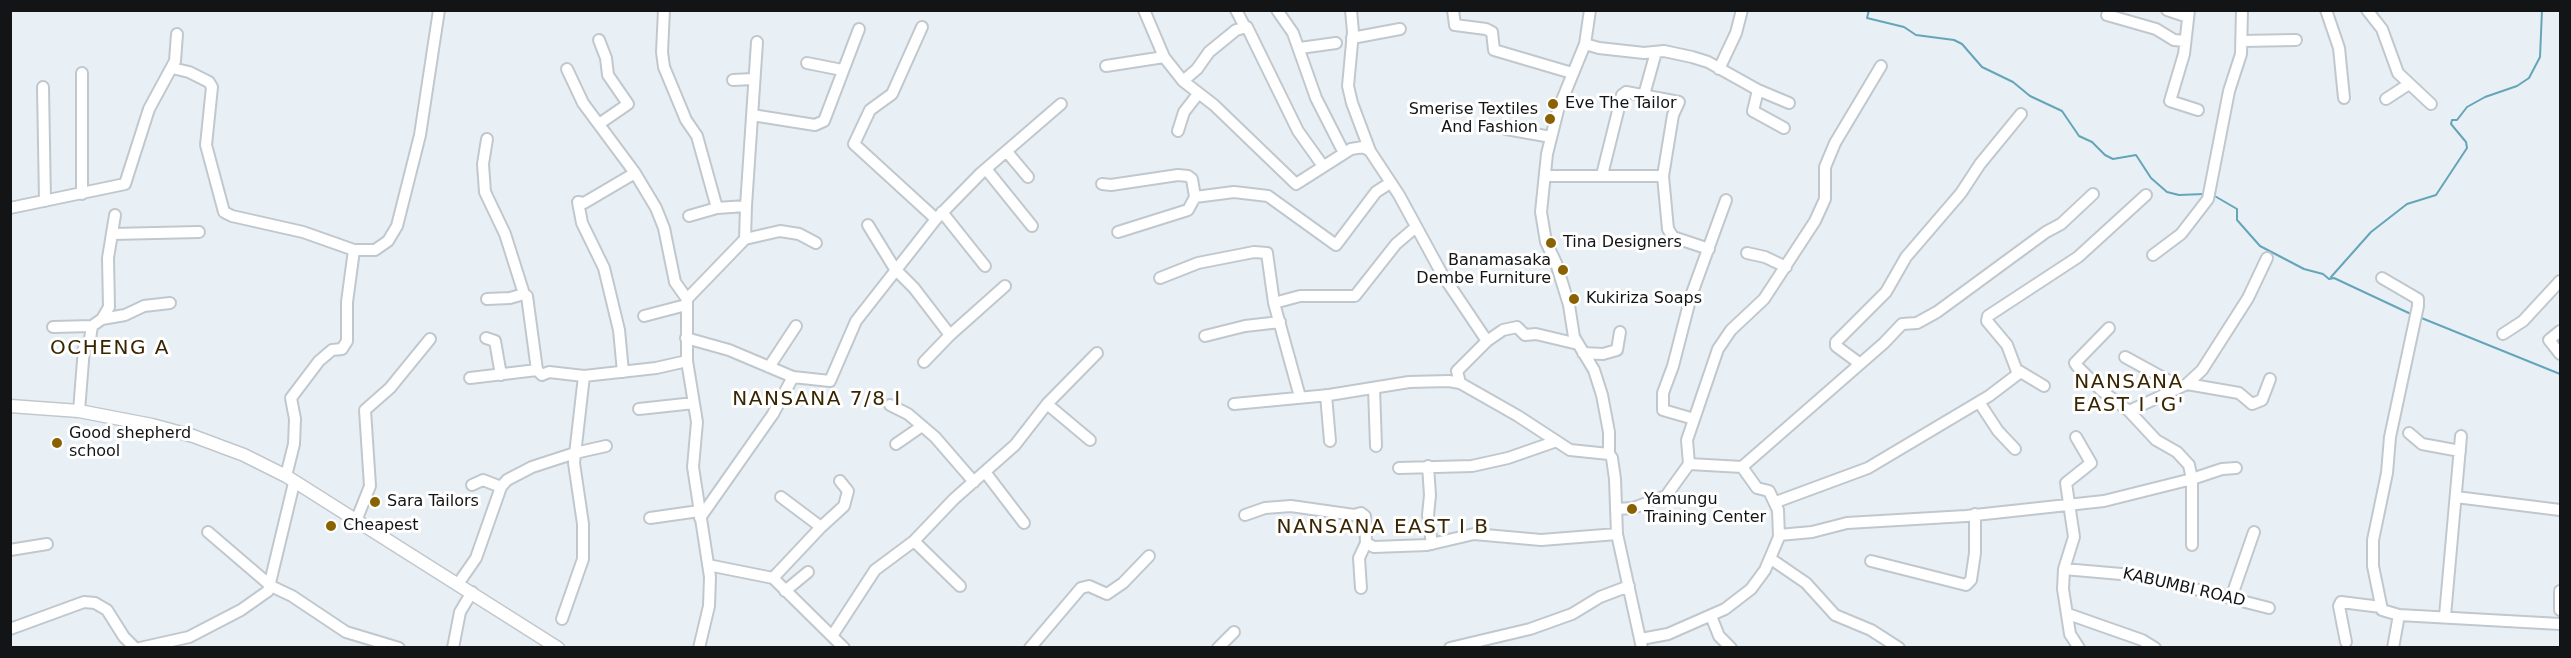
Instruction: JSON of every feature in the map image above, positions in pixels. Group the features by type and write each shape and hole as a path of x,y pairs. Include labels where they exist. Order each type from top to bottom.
{"main road":[{"path":"10,406 79,411 152,425 223,446 290,479 558,648"}],"street":[{"path":"172,68 189,72 209,82 212,87 206,145 224,212 303,232 354,250 375,250 383,246 393,235 397,226 420,135 438,10"},
{"path":"664,10 662,52 664,67 686,120 697,136 717,208"},
{"path":"1144,10 1164,57 1183,81 1296,184 1357,147 1370,151"},
{"path":"1236,10 1304,142 1323,166"},
{"path":"1277,10 1293,33 1316,98 1344,153"},
{"path":"1351,10 1352,38 1348,86 1370,151 1442,274 1487,341"},
{"path":"1453,10 1455,25 1486,28 1492,32 1494,50 1572,73"},
{"path":"1590,10 1586,44 1572,73 1551,137 1541,212 1546,242 1567,296 1580,349 1594,370 1599,385 1609,432 1617,534 1641,643 1712,616 1751,589 1771,559 1779,535 1776,502 1769,491 1757,488 1742,467"},
{"path":"1719,69 1736,33 1742,10"},
{"path":"2167,10 2188,14 2185,41 2170,101 2198,110"},
{"path":"2153,255 2181,234 2209,196 2229,91 2241,54 2242,10"},
{"path":"2326,10 2338,48 2344,98"},
{"path":"2367,10 2382,29 2398,73 2431,104"},
{"path":"2107,15 2156,29 2174,40 2185,41"},
{"path":"922,27 896,88 889,98 870,110 854,144 939,216 986,266"},
{"path":"1183,81 1197,69 1205,55 1245,27"},
{"path":"752,115 821,124 827,117 842,70 859,29"},
{"path":"1352,38 1400,29"},
{"path":"10,208 82,194 122,185 126,182 149,109 172,68 177,50 177,34"},
{"path":"599,40 606,57 608,75 628,104 599,124"},
{"path":"2242,41 2296,40"},
{"path":"745,239 757,42"},
{"path":"1300,48 1336,43"},
{"path":"1586,44 1599,48 1686,55 1789,103"},
{"path":"1644,95 1656,52"},
{"path":"1106,66 1164,57"},
{"path":"807,63 842,70"},
{"path":"1616,509 1633,508 1666,496 1689,464 1686,446 1720,344 1764,299 1786,267 1822,205 1825,167 1834,143 1881,66"},
{"path":"567,69 583,103 635,173 656,208 664,228 675,282 686,302 687,361 698,430 693,467 708,566 709,606 699,648"},
{"path":"82,73 82,194"},
{"path":"733,80 753,79"},
{"path":"2386,99 2409,84"},
{"path":"44,87 45,201"},
{"path":"1758,90 1753,111 1784,128"},
{"path":"1602,175 1620,98 1626,92 1679,102 1673,115 1663,176 1670,234 1709,249"},
{"path":"1178,131 1184,112 1198,94"},
{"path":"686,338 729,350 793,377 830,381 856,321 939,216 986,169 1061,104"},
{"path":"1859,363 1836,346 1836,342 1886,292 1906,257 1961,193 1980,164 2021,114"},
{"path":"1506,129 1551,137"},
{"path":"486,140 483,164 485,192 514,258 524,294 527,296 537,370 542,375 549,372 584,376 687,361"},
{"path":"1007,152 1028,177"},
{"path":"986,169 1032,226"},
{"path":"623,372 619,330 604,268 582,223 577,204 580,200 584,203 635,173"},
{"path":"1102,184 1188,176 1192,179 1195,197 1188,210 1118,232"},
{"path":"1545,176 1663,176"},
{"path":"1195,197 1234,192 1268,196 1282,203 1312,229 1336,245 1376,192 1390,183"},
{"path":"1689,464 1742,467 1902,324 1920,322 1937,312 2046,232 2061,224 2093,194"},
{"path":"2044,386 2019,371 2007,345 1988,321 1988,316 2078,257 2146,195"},
{"path":"1694,419 1663,410 1663,393 1673,366 1690,296 1726,200"},
{"path":"689,216 717,208 746,206"},
{"path":"79,411 84,348 97,322 109,307 108,258 115,215"},
{"path":"868,225 895,269 914,288 950,335"},
{"path":"1274,303 1300,296 1355,296 1396,244 1416,227"},
{"path":"644,316 686,302 745,239 780,231 791,231 816,243"},
{"path":"112,234 199,232"},
{"path":"140,648 189,637 206,629 264,595 271,586 294,444 295,418 291,398 319,361 332,350 342,349 347,341 347,303 354,250"},
{"path":"1160,278 1198,263 1265,252 1274,303 1300,397"},
{"path":"1747,253 1765,257 1786,267"},
{"path":"2129,411 2182,385 2202,370 2248,298 2267,258"},
{"path":"2382,278 2418,299 2390,437 2387,473 2373,540 2373,566 2381,608 2384,612 2399,615 2560,624"},
{"path":"2503,334 2523,321 2560,281"},
{"path":"924,362 950,335 1005,286"},
{"path":"487,299 510,298 524,294"},
{"path":"53,327 97,322 125,315 144,306 171,303"},
{"path":"1205,336 1245,326 1280,322"},
{"path":"769,367 796,326"},
{"path":"1460,383 1457,371 1487,341 1503,330 1517,327 1525,335 1536,334 1580,349 1617,351 1620,332"},
{"path":"2109,328 2075,363 2102,391 2129,411 2156,440 2176,452 2189,465 2192,479 2192,545"},
{"path":"2560,331 2549,340 2560,354"},
{"path":"486,338 495,341 501,375"},
{"path":"356,520 370,486 364,410 390,388 430,339"},
{"path":"708,566 773,578 838,644 875,570 914,542 1023,437 1047,404 1097,353"},
{"path":"2125,357 2182,385 2239,393 2252,404 2262,400 2270,379"},
{"path":"470,378 537,370"},
{"path":"1776,502 1868,468 1978,402 2019,371"},
{"path":"562,619 582,559 583,524 575,453 584,376"},
{"path":"699,515 773,414 793,377"},
{"path":"1234,404 1326,395 1409,382 1449,381 1460,383 1539,428 1554,442 1570,450 1609,454"},
{"path":"1374,388 1376,446"},
{"path":"1326,395 1330,441"},
{"path":"1978,402 1998,431 2015,449"},
{"path":"639,409 694,403"},
{"path":"1047,404 1090,440"},
{"path":"890,405 922,426 943,445 974,482"},
{"path":"896,444 922,426"},
{"path":"2409,433 2422,444 2460,451"},
{"path":"2445,616 2461,436"},
{"path":"2076,437 2091,463 2066,483 2074,537 2064,569 2062,589 2070,634 2079,648"},
{"path":"1399,468 1472,466 1508,458 1554,442"},
{"path":"458,584 476,558 501,487 532,468 575,453 606,447"},
{"path":"1428,466 1430,495 1428,515 1431,544"},
{"path":"1779,535 1812,532 1847,523 2069,505 2147,493 2222,469 2236,468"},
{"path":"985,472 1024,523"},
{"path":"472,485 483,480 501,487"},
{"path":"773,578 844,506 848,491 840,481"},
{"path":"781,497 821,527"},
{"path":"2456,497 2560,510"},
{"path":"1245,515 1265,508 1291,506 1354,515 1361,513 1365,516 1366,543 1359,558 1361,588"},
{"path":"1871,561 1966,585 1971,580 1975,553 1975,514"},
{"path":"650,518 699,515"},
{"path":"208,532 271,586 356,637 399,648"},
{"path":"2231,598 2254,532"},
{"path":"1366,543 1374,547 1431,544 1474,534 1541,540 1617,534"},
{"path":"914,542 960,586"},
{"path":"10,550 47,544"},
{"path":"1035,645 1081,588 1089,586 1107,594 1123,583 1149,556"},
{"path":"1771,559 1806,583 1835,615 1871,630 1899,648"},
{"name":"KABUMBI ROAD","path":"2064,569 2144,576 2269,608"},
{"path":"785,591 808,572"},
{"path":"1450,648 1530,629 1572,614 1600,597 1629,586"},
{"path":"2560,591 2560,610"},
{"path":"453,648 460,612 471,592"},
{"path":"10,629 84,602 94,603 107,610 124,637 135,648"},
{"path":"2346,642 2339,606 2341,602 2381,608"},
{"path":"2068,614 2142,640 2155,648"},
{"path":"2393,648 2399,615"},
{"path":"1712,616 1719,636 1731,648"},
{"path":"1218,648 1234,632"}],"waterway":[{"path":"1869,10 1867,18 1904,27 1916,35 1954,40 1962,44 1982,67 2013,82 2030,96 2062,111 2079,136 2092,142 2105,155 2113,159 2136,155 2151,178 2167,192 2179,195 2204,194"},
{"path":"2331,277 2371,232 2407,204 2436,195 2467,148 2466,142 2451,124 2452,120 2457,120 2467,107 2485,97 2517,86 2529,78 2540,57 2542,10"},
{"path":"2213,195 2237,209 2237,220 2260,246 2304,269 2323,274 2329,279 2334,278 2413,315"},
{"path":"2419,317 2560,374"}],"place":[{"name":"Eve The Tailor","path":"1553,104"},
{"name":"Smerise Textiles And Fashion","path":"1550,119"},
{"name":"Tina Designers","path":"1551,243"},
{"name":"Banamasaka Dembe Furniture","path":"1563,270"},
{"name":"Kukiriza Soaps","path":"1574,299"},
{"name":"Good shepherd school","path":"57,443"},
{"name":"Sara Tailors","path":"375,502"},
{"name":"Yamungu Training Center","path":"1632,509"},
{"name":"Cheapest","path":"331,526"}],"district":[{"name":"OCHENG A","path":"110,349"},
{"name":"NANSANA EAST I 'G'","path":"2129,394"},
{"name":"NANSANA 7/8 I","path":"817,400"},
{"name":"NANSANA EAST I B","path":"1383,528"}]}
